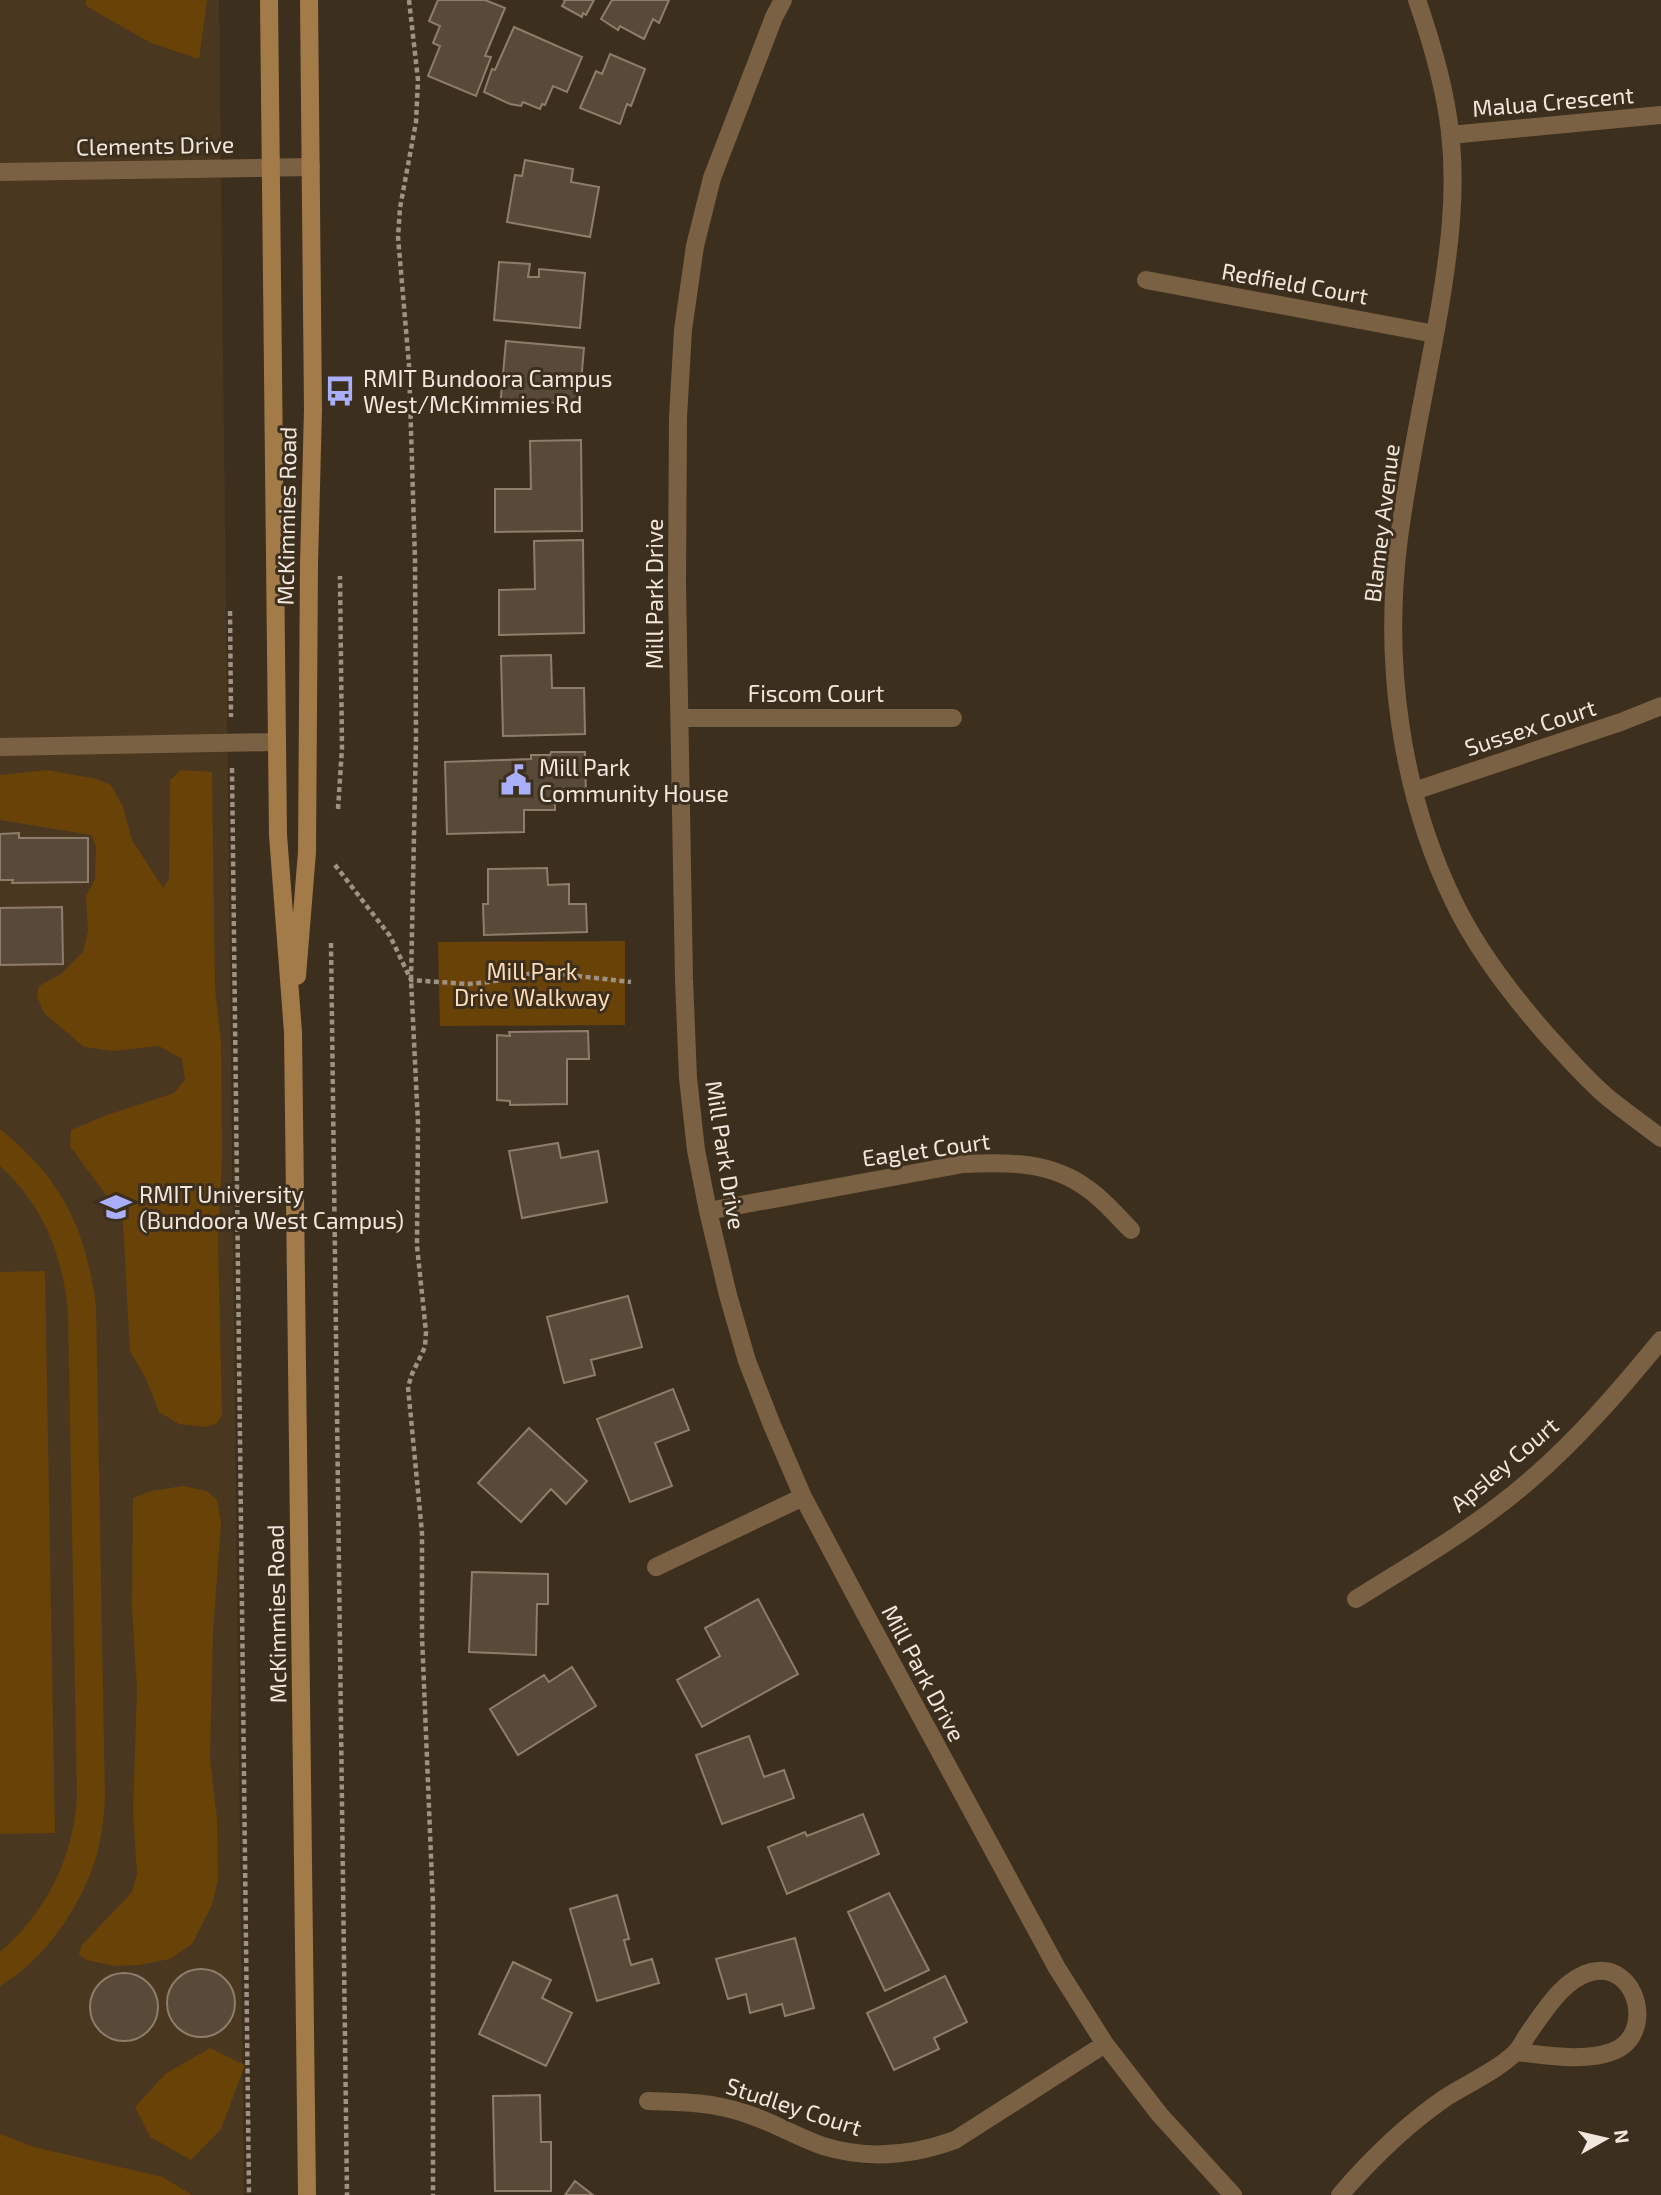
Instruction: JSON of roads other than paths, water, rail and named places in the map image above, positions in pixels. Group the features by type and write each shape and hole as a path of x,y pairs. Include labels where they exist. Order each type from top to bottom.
{"main road":[{"name":"McKimmies Road","path":"269,0 278,835 293,1032 307,2195"},
{"name":"McKimmies Road","path":"293,1032 307,852 313,409 309,0"}],"street":[{"name":"Mill Park Drive","path":"783,0 712,178 695,246 684,318 678,418 680,718 688,1078 696,1150 708,1211 747,1361 803,1497 1057,1968 1105,2044 1160,2115 1233,2195"},
{"name":"Blamey Avenue","path":"1417,0 1433,47 1443,90 1450,135 1452,202 1449,251 1399,537 1394,594 1393,648 1397,698 1414,791 1454,902 1486,957 1516,1000 1558,1048 1605,1095 1661,1138"},
{"name":"Malua Crescent","path":"1450,135 1661,115"},
{"name":"Clements Drive","path":"0,172 311,167"},
{"name":"Redfield Court","path":"1146,280 1435,334"},
{"name":"Sussex Court","path":"1414,791 1621,722 1661,706"},
{"name":"Fiscom Court","path":"680,718 953,718"},
{"path":"0,747 276,742"},
{"name":"Eaglet Court","path":"708,1211 963,1164 1002,1163 1039,1166 1064,1174 1089,1189 1132,1230"},
{"name":"Apsley Court","path":"1356,1599 1446,1544 1528,1482 1613,1399 1661,1340"},
{"path":"656,1567 803,1497"},
{"path":"1340,2195 1397,2136 1443,2099 1516,2052 1567,1984 1579,1975 1597,1971 1612,1975 1627,1983 1636,1998 1638,2014 1635,2027 1627,2043 1613,2052 1593,2056 1516,2052"},
{"name":"Studley Court","path":"648,2101 704,2102 746,2113 823,2146 857,2154 890,2156 928,2150 955,2140 1105,2044"}],"place":[{"name":"RMIT Bundoora Campus West/McKimmies Rd","path":"340,391"},
{"name":"Mill Park Community House","path":"516,780"},
{"name":"RMIT University (Bundoora West Campus)","path":"116,1207"}],"park label":[{"name":"Mill Park Drive Walkway","path":"532,984"}]}
